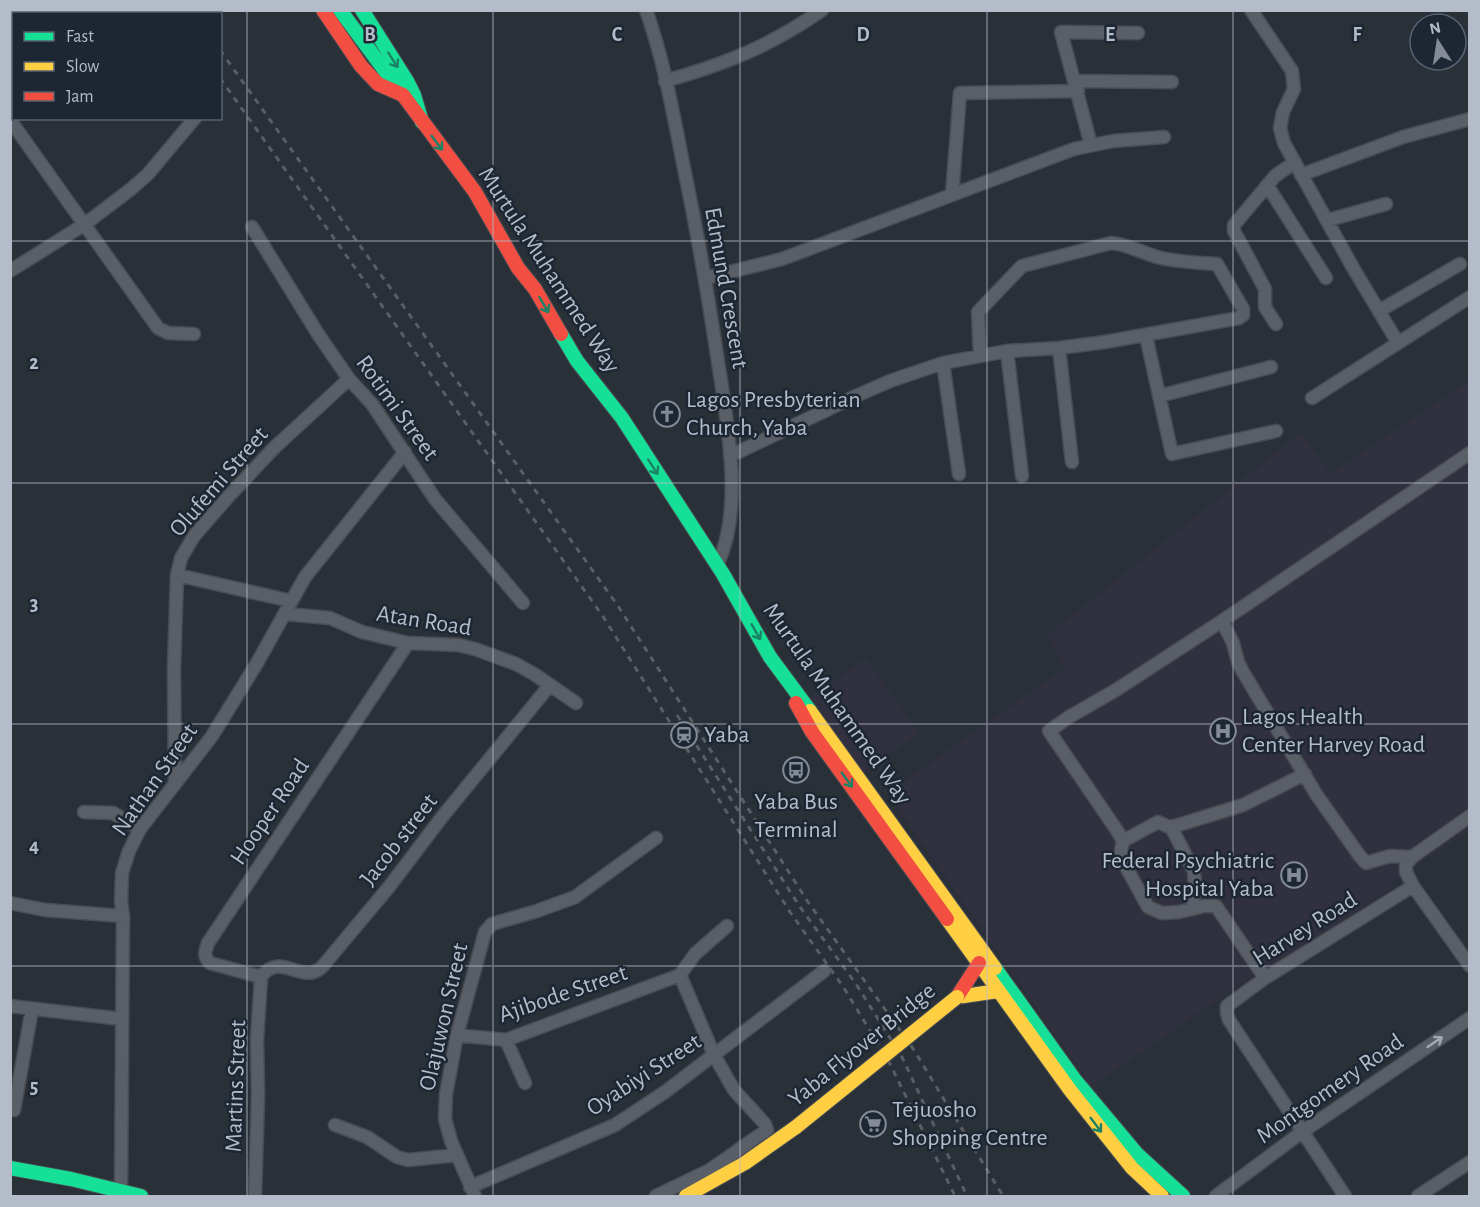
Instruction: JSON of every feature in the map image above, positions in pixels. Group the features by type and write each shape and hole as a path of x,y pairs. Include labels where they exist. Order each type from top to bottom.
{"main road":[{"path":"323,10 361,66 378,84 403,95"},
{"name":"Murtula Muhammed Way","path":"340,10 475,192 518,268 535,289 577,361 622,418 723,574 770,657 894,825 1075,1080 1137,1154 1183,1197"},
{"path":"362,10 407,81 422,122"},
{"path":"770,657 812,732 998,991 1105,1137 1162,1197"},
{"name":"Yaba Flyover Bridge","path":"686,1197 745,1163 796,1127 957,998 979,963"},
{"name":"Yaba Flyover Bridge","path":"957,998 998,991"},
{"path":"10,1168 121,1190 141,1197"},
{"path":"10,1178 104,1197"}],"street":[{"name":"Edmund Crescent","path":"646,10 665,81 706,278 730,456 730,523 727,540 718,563 723,574"},
{"path":"665,81 733,60 761,47 822,10"},
{"path":"1251,10 1292,71 1294,89 1283,112 1280,128 1284,143 1352,266 1398,343"},
{"path":"1091,145 1061,32 1138,33"},
{"path":"952,195 960,93 1172,82"},
{"path":"1301,175 1403,137 1470,119"},
{"path":"10,120 158,328 168,333 194,334"},
{"path":"10,271 85,224 148,174 193,120"},
{"path":"706,278 782,259 1049,157 1091,145 1164,137"},
{"path":"1276,324 1265,307 1265,289 1234,231 1234,225 1277,173 1295,162"},
{"path":"1267,185 1326,278"},
{"path":"1328,220 1386,204"},
{"name":"Rotimi Street","path":"252,227 318,334 349,379 372,404 435,499 523,603"},
{"path":"730,456 856,396 943,363 1007,351 1059,348 1146,336 1239,318 1244,315 1243,309 1217,264 1160,258 1120,243 1111,243 1022,266 978,312 980,355"},
{"path":"1379,311 1460,264"},
{"path":"1312,398 1470,297"},
{"path":"1146,336 1172,454 1276,431"},
{"path":"1059,348 1072,462"},
{"path":"1007,351 1022,476"},
{"path":"943,363 959,474"},
{"path":"1159,396 1271,368"},
{"name":"Olufemi Street","path":"175,783 173,711 177,575 181,558 194,536 228,497 274,448 349,379"},
{"name":"Nathan Street","path":"121,1190 123,916 121,901 122,873 129,851 140,829 212,736 286,614 291,601 316,563 405,452"},
{"path":"1265,978 1216,906 1162,913 1148,907 1120,856 1122,841 1049,731 1222,621 1470,453"},
{"path":"177,575 291,601"},
{"name":"Atan Road","path":"286,614 330,618 362,632 408,643 458,645 475,649 516,664 576,703"},
{"path":"1222,621 1243,672 1316,794 1366,863 1390,856 1412,856"},
{"name":"Hooper Road","path":"261,977 210,963 205,953 208,943 408,643"},
{"name":"Jacob street","path":"261,977 270,967 276,966 309,973 316,972 322,967 389,887 550,685"},
{"path":"1122,841 1158,822 1171,827 1243,805 1305,774"},
{"path":"84,812 113,813 140,829"},
{"path":"1470,816 1412,856 1406,864 1406,872 1413,886 1470,966"},
{"path":"1171,827 1194,872 1196,888 1192,909"},
{"name":"Olajuwon Street","path":"472,1192 445,1119 446,1094 457,1035 485,932 492,924 575,897 656,838"},
{"name":"Harvey Road","path":"1302,1132 1229,1020 1227,1006 1265,978 1413,886"},
{"path":"10,903 45,910 123,916"},
{"path":"656,1197 710,1170 767,1130 765,1124 734,1090 714,1055 680,975 695,954 727,926"},
{"name":"Oyabiyi Street","path":"472,1192 615,1125 665,1092 824,971"},
{"name":"Ajibode Street","path":"457,1035 506,1040 680,975"},
{"name":"Martins Street","path":"255,1197 257,1040 261,977"},
{"path":"10,1006 122,1019"},
{"path":"14,1110 32,1009"},
{"name":"Montgomery Road","path":"1216,1197 1302,1132 1470,1018"},
{"path":"506,1040 525,1083"},
{"path":"335,1125 368,1137 397,1157 408,1160 457,1155"},
{"path":"1302,1132 1345,1197"},
{"path":"1418,1197 1470,1162"}],"shaded area":[{"name":"Lagos Health Center Harvey Road","path":"1469,381 1469,830 1393,882 1391,888 1267,971 1265,968 1091,1086 887,793 1065,668 1047,635 1300,433 1331,473"},
{"path":"866,658 919,733 863,772 810,697"}],"railway":[{"path":"222,53 618,606 808,902 912,1047 1003,1196"},
{"path":"222,81 602,615 790,912 844,988 889,1062 955,1196"},
{"path":"677,715 800,907 856,984 902,1057 967,1196"}],"traffic: fast":[{"path":"86,12 90,10"},
{"path":"340,10 403,95"},
{"path":"362,10 407,81 422,122"},
{"path":"561,334 577,361 622,418 723,574 770,657 810,711"},
{"path":"995,968 1075,1080 1137,1154 1183,1196"},
{"path":"10,1168 71,1179 141,1196"}],"traffic: slow":[{"path":"52,12 56,10"},
{"path":"810,711 995,968"},
{"path":"947,919 1070,1090 1132,1168 1162,1196"},
{"path":"957,997 998,991"},
{"path":"796,1127 957,997"},
{"path":"686,1196 745,1163 796,1127"}],"traffic: jam":[{"path":"323,10 361,66 378,84 403,95 475,192 518,268 535,289 561,334"},
{"path":"796,703 812,732 947,919"},
{"path":"957,997 979,963"}],"place":[{"name":"Lagos Presbyterian Church, Yaba","path":"667,414"},
{"name":"Lagos Health Center Harvey Road","path":"1223,731"},
{"name":"Yaba","path":"684,735"},
{"name":"Yaba Bus Terminal","path":"796,770"},
{"name":"Federal Psychiatric Hospital Yaba","path":"1294,875"},
{"name":"Tejuosho Shopping Centre","path":"873,1124"}]}
